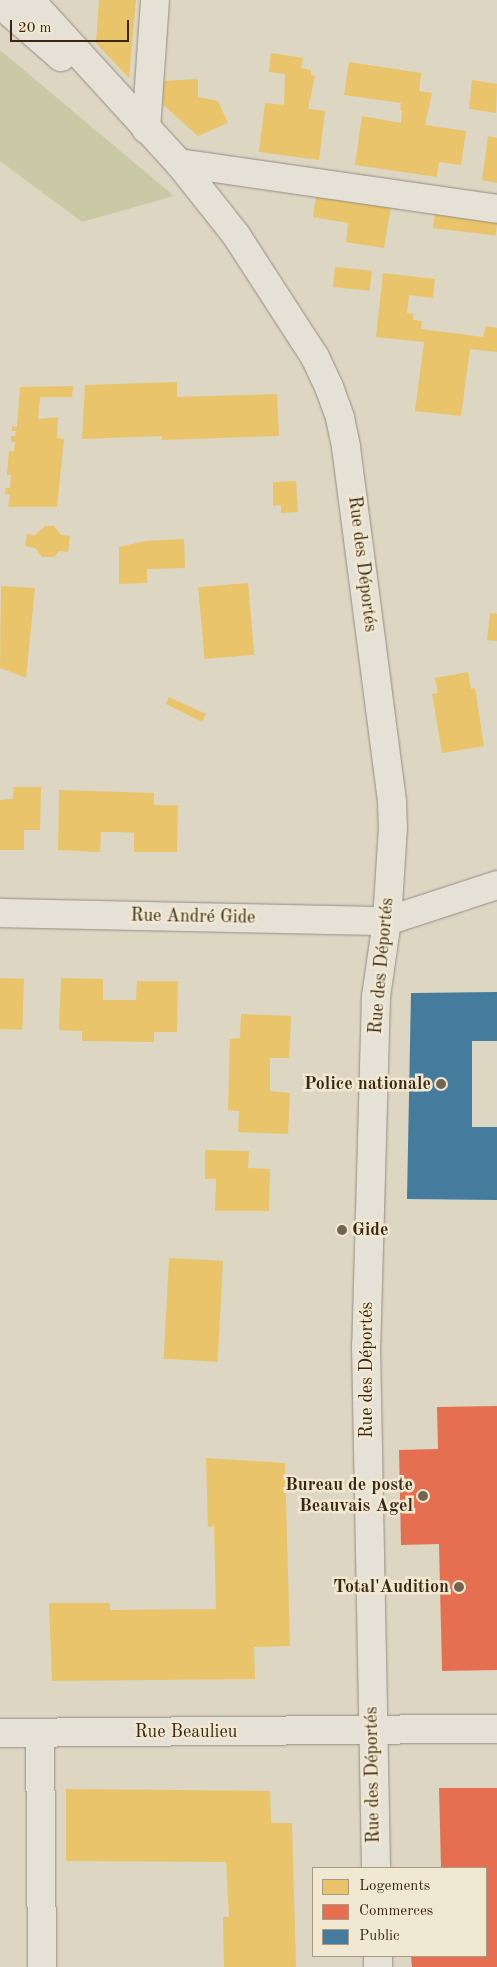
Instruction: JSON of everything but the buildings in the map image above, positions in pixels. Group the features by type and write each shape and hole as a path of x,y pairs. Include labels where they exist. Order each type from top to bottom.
{"street":[{"name":"Rue des Déportés","path":"30,0 179,163 236,235 300,330 329,388 340,418 351,478 392,803 393,827 387,921 376,996 367,1336 372,1730 376,1867"},
{"path":"146,129 155,0"},
{"name":"Rue des Déportés","path":"0,4 146,129"},
{"path":"179,163 497,209"},
{"name":"Rue André Gide","path":"0,913 387,921 497,885"},
{"name":"Rue Beaulieu","path":"0,1733 497,1729"},
{"path":"40,1733 42,1967"}],"green space":[{"path":"0,50 174,196 82,222 0,161"}],"place":[{"name":"Police nationale","path":"441,1084"},
{"name":"Gide","path":"342,1230"},
{"name":"Bureau de poste Beauvais Agel","path":"423,1496"},
{"name":"Total'Audition","path":"459,1587"}]}
